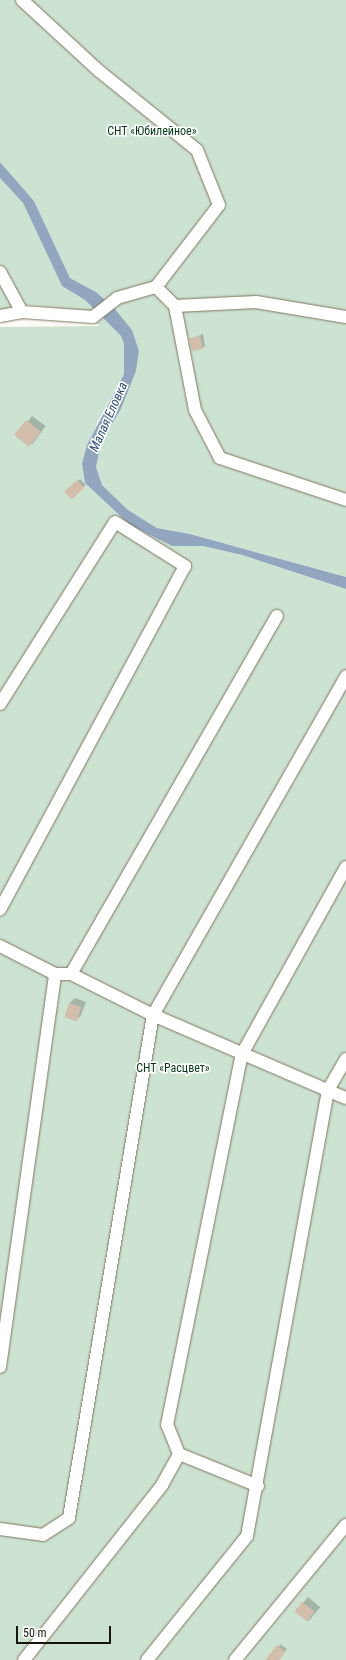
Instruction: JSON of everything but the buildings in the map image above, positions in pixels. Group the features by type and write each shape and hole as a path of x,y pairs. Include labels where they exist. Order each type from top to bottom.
{"street":[{"path":"0,316 22,312 93,317 117,298 156,287 219,206 197,150 99,71 22,0"},
{"path":"0,272 22,312"},
{"path":"156,287 175,306 195,410 220,458 346,500"},
{"path":"175,306 256,302 346,317"},
{"path":"0,704 115,522 186,566 0,909"},
{"path":"71,974 277,616"},
{"path":"0,1528 43,1535 69,1518 153,1015 346,676"},
{"path":"258,1486 179,1454 166,1425 242,1054 346,867"},
{"path":"0,946 55,974 71,974 153,1015 346,1098"},
{"path":"0,1367 55,974"},
{"path":"147,1660 248,1536 328,1090 346,1059"},
{"path":"24,1660 162,1484 179,1454"},
{"path":"235,1660 346,1526"}],"green space":[{"name":"СНТ «Юбилейное»","path":"0,0 346,0 346,577 190,534 157,528 128,510 102,485 96,467 102,440 121,409 136,371 139,351 96,292 70,278 34,201 0,162"},
{"name":"СНТ «Расцвет»","path":"0,178 23,203 62,286 85,300 121,336 124,344 124,374 98,421 82,464 85,483 130,525 172,546 203,546 242,555 346,589 346,1660 0,1660 0,327 100,326 68,309 29,305 0,312"}],"water":[{"name":"Малая Еловка","path":"0,162 34,201 70,278 96,292 114,308 132,330 139,351 136,371 121,409 102,440 96,467 102,485 128,510 157,528 190,534 346,577 346,589 242,555 203,546 172,546 130,525 85,483 82,464 87,445 124,374 124,344 121,336 85,300 62,286 23,203 0,178"}]}
